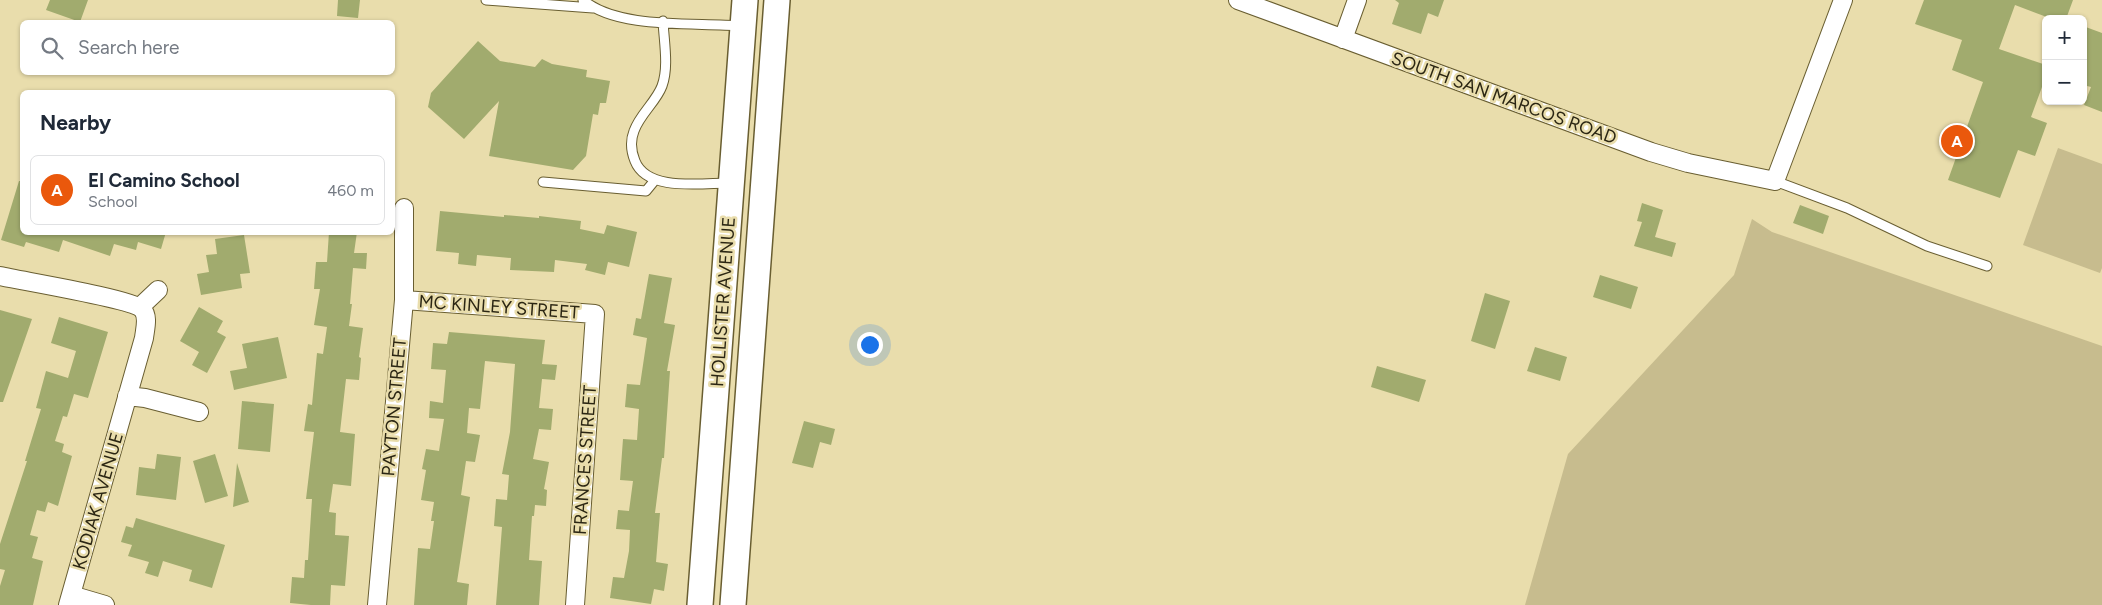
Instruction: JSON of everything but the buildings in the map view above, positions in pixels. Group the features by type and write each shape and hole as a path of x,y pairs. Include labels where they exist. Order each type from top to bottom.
{"main road":[{"name":"HOLLISTER AVENUE","path":"700,605 746,0"},
{"name":"HOLLISTER AVENUE","path":"732,605 777,0"}],"street":[{"name":"SOUTH SAN MARCOS ROAD","path":"1238,0 1651,152 1775,181"},
{"path":"1343,39 1357,0"},
{"path":"1775,181 1843,0"},
{"name":"PAYTON STREET","path":"377,605 404,300 404,208"},
{"path":"0,276 121,299 142,309 158,290"},
{"name":"MC KINLEY STREET","path":"404,300 595,314"},
{"name":"KODIAK AVENUE","path":"69,600 144,338 146,322 142,309"},
{"name":"FRANCES STREET","path":"575,605 595,314"},
{"path":"128,396 146,398 199,412"},
{"path":"69,600 105,605"}],"lane":[{"path":"486,0 593,8 629,18 663,22 743,26"},
{"path":"584,0 593,8"},
{"path":"663,22 665,73 662,88 634,132 631,150 637,167 655,180 671,184 731,183"},
{"path":"543,182 646,191 655,180"},
{"path":"1775,181 1847,208 1927,246 1987,266"}],"shaded area":[{"path":"2058,148 2102,164 2102,268 2100,273 2023,245"},
{"path":"1752,219 1772,232 2102,346 2102,605 1525,605 1568,454 1734,275"}],"place":[{"name":"El Camino School","path":"1957,141"}]}
